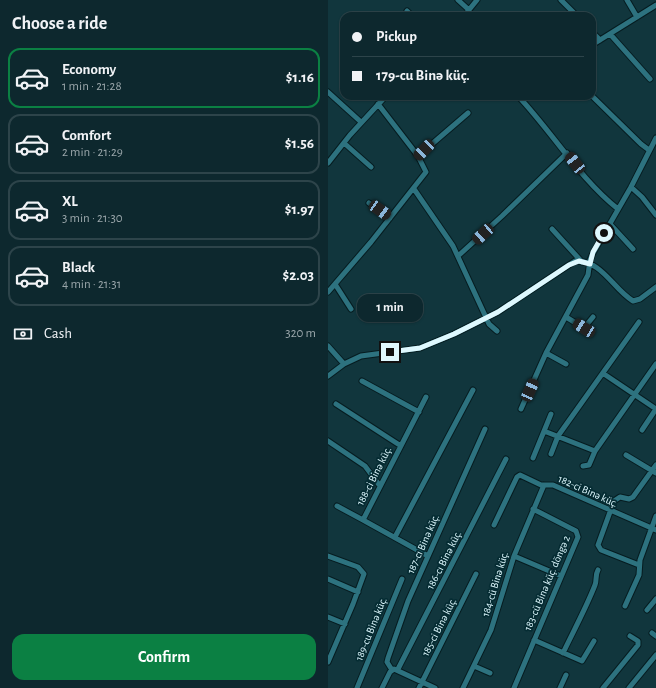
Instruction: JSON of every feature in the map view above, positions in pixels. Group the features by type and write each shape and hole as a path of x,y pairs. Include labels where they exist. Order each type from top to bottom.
{"street":[{"path":"458,0 469,10 477,0"},
{"path":"561,0 573,12"},
{"path":"627,0 637,17"},
{"path":"596,42 656,5"},
{"path":"610,34 650,79"},
{"path":"596,36 600,40"},
{"path":"328,92 361,122"},
{"path":"328,163 361,122 382,100"},
{"path":"523,100 604,198 618,209"},
{"path":"596,100 649,150"},
{"path":"328,292 414,189 426,172 418,156 378,104"},
{"path":"418,156 468,113"},
{"path":"521,409 546,353 588,275 593,252 631,187 656,138"},
{"path":"344,143 371,167"},
{"path":"458,256 567,153"},
{"path":"631,187 656,216"},
{"path":"414,189 446,235 458,256 470,287 489,324 497,331"},
{"path":"369,203 390,218"},
{"path":"651,209 656,205"},
{"path":"610,224 633,250"},
{"path":"552,229 582,262"},
{"path":"328,376 344,364 361,356 425,346 486,318 576,262 590,264 600,270 633,301 640,299 656,287"},
{"path":"335,284 351,309"},
{"path":"566,317 584,328 593,317"},
{"path":"551,454 558,436 604,374 639,322"},
{"path":"328,346 344,364"},
{"path":"546,353 566,364"},
{"path":"583,466 589,465 595,451 656,364"},
{"path":"604,374 656,409 642,430"},
{"path":"362,381 419,412"},
{"path":"395,537 473,390"},
{"name":"188-ci Binə küç.","path":"426,397 363,520 428,556"},
{"path":"336,404 401,446"},
{"path":"533,458 551,414"},
{"name":"187-cı Binə küç.","path":"392,670 387,662 408,601 485,429"},
{"path":"544,431 595,451"},
{"path":"328,441 365,466 380,486"},
{"path":"626,455 654,472"},
{"name":"186-cı Binə küç.","path":"398,669 506,460"},
{"path":"639,564 598,548 609,512 617,498 629,499 633,497 654,472 656,465"},
{"name":"182-ci Binə küç.","path":"494,525 518,475 544,485 553,486 609,512 654,530"},
{"name":"184-cü Binə küç.","path":"463,688 495,619 514,556 544,485"},
{"path":"337,506 363,520"},
{"name":"183-cü Binə küç. döngə 2","path":"514,688 578,537 577,533 533,509"},
{"path":"625,606 639,575 639,564 654,530 656,516"},
{"path":"328,556 362,569 364,574 345,624 329,659"},
{"path":"514,556 562,576"},
{"path":"563,653 591,595 596,582 595,576 598,570"},
{"name":"185-ci Binə küç.","path":"419,688 476,574"},
{"path":"328,579 358,592"},
{"name":"189-cu Binə küç.","path":"357,688 402,579"},
{"path":"647,610 656,599"},
{"path":"328,617 345,624"},
{"path":"603,688 638,645 638,641 630,636"},
{"path":"534,640 582,661 594,641"},
{"path":"629,688 656,656"},
{"path":"474,666 490,673"},
{"path":"382,688 392,670 398,669 435,688"},
{"path":"560,688 566,675"}],"route":[{"path":"390,352 420,348 454,334 498,312 569,265 579,261 590,264 593,252 604,233"}]}
